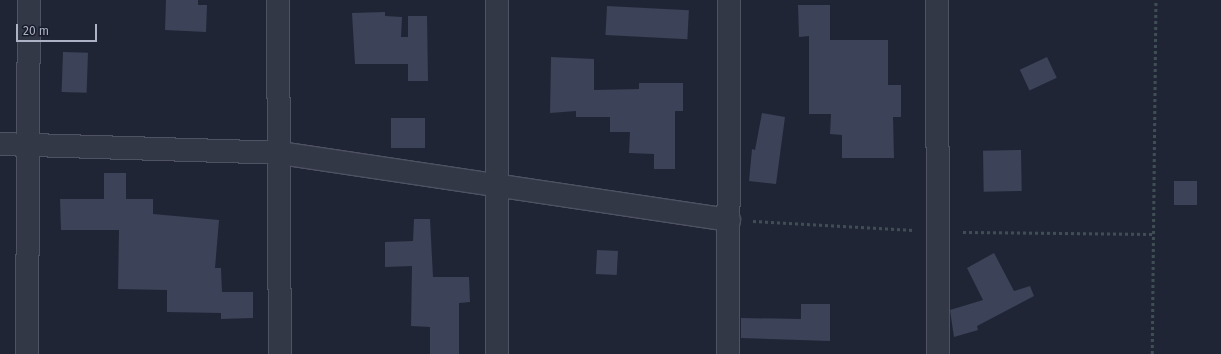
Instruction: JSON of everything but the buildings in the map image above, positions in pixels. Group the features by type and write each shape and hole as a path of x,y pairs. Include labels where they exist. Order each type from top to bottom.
{"street":[{"path":"27,354 26,146 29,0"},
{"path":"278,0 280,354"},
{"path":"496,354 497,0"},
{"path":"728,354 729,0"},
{"path":"937,0 938,354"},
{"path":"0,144 280,153 729,220"}],"path":[{"path":"1152,354 1156,0"}]}
